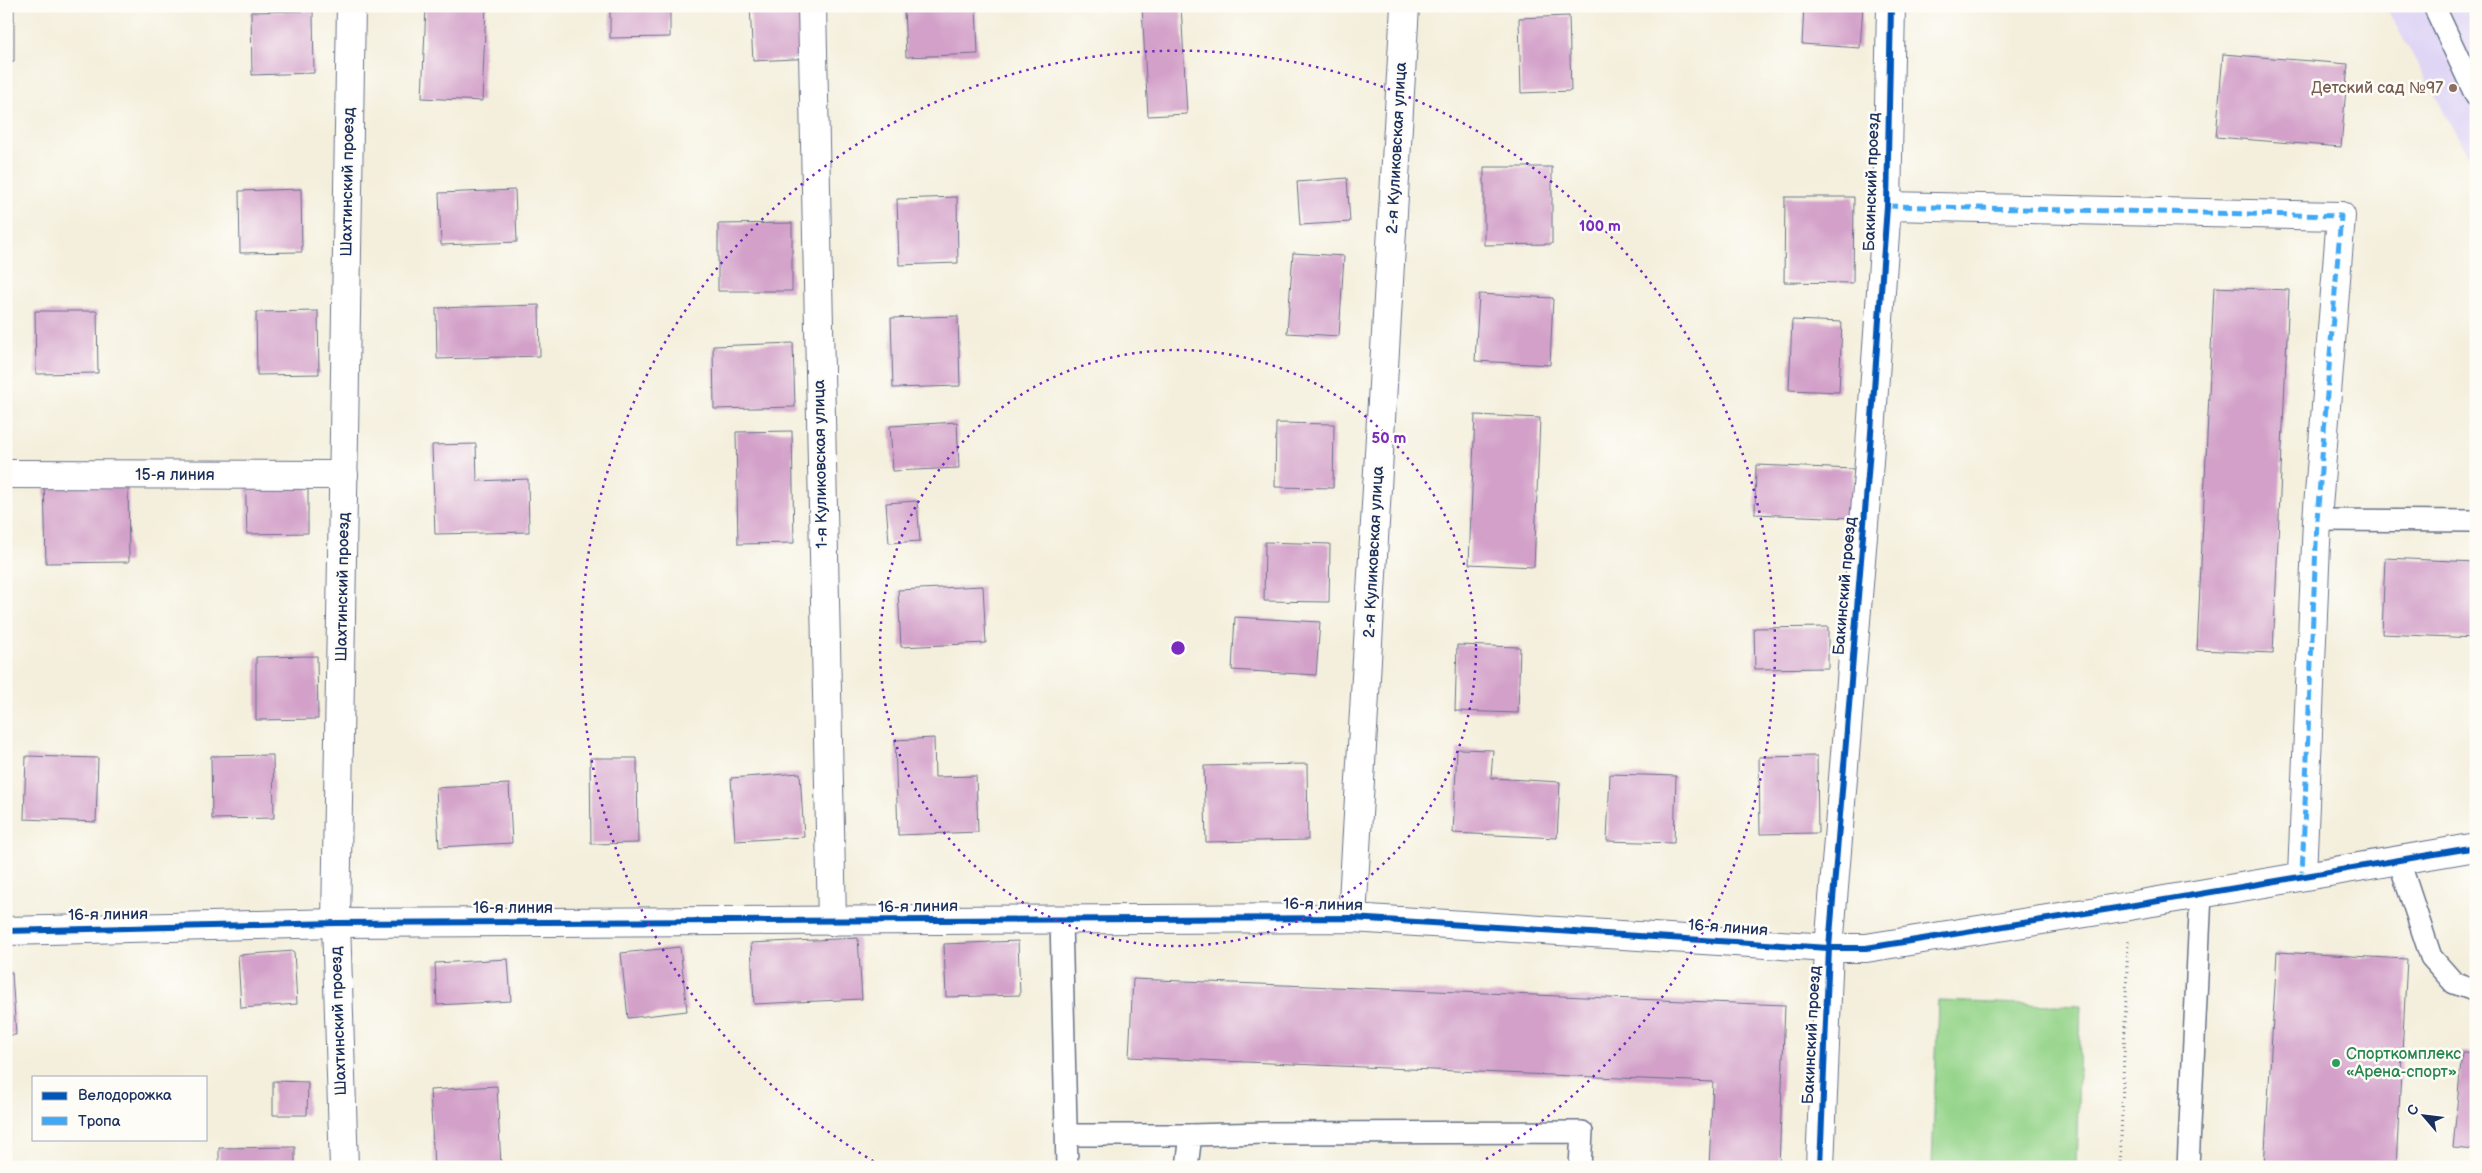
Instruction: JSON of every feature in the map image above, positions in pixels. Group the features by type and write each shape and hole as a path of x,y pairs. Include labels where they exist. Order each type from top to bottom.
{"street":[{"name":"Шахтинский проезд","path":"344,1167 336,923 350,6"},
{"name":"1-я Куликовская улица","path":"812,6 832,922"},
{"name":"2-я Куликовская улица","path":"1352,918 1405,6"},
{"name":"Бакинский проезд","path":"1820,1167 1829,948 1868,475 1887,206 1891,6"},
{"path":"1887,206 2340,216 2317,520 2302,875"},
{"name":"15-я линия","path":"6,474 344,475"},
{"name":"16-я линия","path":"6,931 336,923 1352,918 1829,948 1866,948 2130,906 2398,858 2476,847"}],"lane":[{"path":"2434,6 2476,96"},
{"path":"2317,520 2476,521"},
{"path":"2398,858 2431,957 2454,983 2476,991"},
{"path":"2188,1167 2201,893"},
{"path":"1061,919 1067,1167"},
{"path":"1067,1135 1582,1132 1580,1167"},
{"path":"1187,1167 1191,1135"}],"path":[{"path":"2120,1167 2130,906"}],"shaded area":[{"name":"Детский сад №97","path":"2385,6 2476,6 2476,169"}],"green space":[{"path":"1938,1001 2081,1006 2076,1167 1932,1167"}],"building":[{"path":"6,6 14,6 14,61 6,62"},
{"path":"426,6 486,6 482,101 422,98"},
{"path":"610,6 670,6 670,37 610,38"},
{"path":"750,6 812,6 815,58 753,61"},
{"path":"904,6 976,6 978,54 906,57"},
{"path":"1142,6 1181,6 1187,114 1148,116"},
{"path":"1804,6 1863,6 1860,48 1802,44"},
{"path":"313,11 314,73 252,75 251,12"},
{"path":"1569,16 1571,91 1521,93 1519,18"},
{"path":"2223,54 2348,64 2341,147 2216,137"},
{"path":"1484,167 1552,167 1552,244 1484,245"},
{"path":"1347,178 1350,222 1300,225 1297,182"},
{"path":"301,189 302,252 240,253 239,191"},
{"path":"515,190 517,242 441,245 439,193"},
{"path":"957,197 958,263 899,265 897,199"},
{"path":"1785,197 1854,197 1853,283 1784,282"},
{"path":"792,223 792,291 718,291 718,224"},
{"path":"1293,253 1344,256 1339,336 1287,333"},
{"path":"2214,287 2289,290 2273,653 2197,650"},
{"path":"1479,294 1553,298 1550,365 1475,361"},
{"path":"539,305 540,356 437,359 436,308"},
{"path":"35,311 97,311 98,373 36,374"},
{"path":"318,311 319,374 257,375 256,312"},
{"path":"958,316 960,386 893,388 891,318"},
{"path":"1792,320 1842,322 1839,392 1789,390"},
{"path":"793,343 795,407 714,409 713,346"},
{"path":"1475,415 1540,418 1534,567 1469,564"},
{"path":"957,422 959,468 893,471 890,426"},
{"path":"1276,423 1334,424 1333,488 1275,487"},
{"path":"792,431 794,543 738,544 736,432"},
{"path":"476,444 477,481 528,479 529,532 435,534 432,445"},
{"path":"1756,465 1854,469 1851,518 1755,514"},
{"path":"308,470 308,533 247,534 245,471"},
{"path":"128,477 129,562 46,563 44,479"},
{"path":"917,501 920,541 889,543 886,503"},
{"path":"1265,542 1330,544 1329,602 1264,601"},
{"path":"2385,558 2476,562 2476,638 2382,634"},
{"path":"983,586 986,643 901,647 898,590"},
{"path":"1235,617 1320,622 1316,675 1232,670"},
{"path":"1828,627 1828,668 1755,669 1754,628"},
{"path":"1457,645 1520,647 1518,713 1455,711"},
{"path":"317,656 318,719 256,720 256,657"},
{"path":"934,738 935,777 976,776 978,832 898,835 895,740"},
{"path":"1457,749 1493,750 1491,778 1560,782 1557,838 1453,833"},
{"path":"273,755 274,818 212,819 211,756"},
{"path":"26,756 98,758 96,822 24,819"},
{"path":"1817,756 1818,833 1760,834 1759,757"},
{"path":"590,758 637,758 638,843 591,844"},
{"path":"1307,764 1308,840 1206,842 1204,766"},
{"path":"800,773 804,837 735,841 731,778"},
{"path":"1610,774 1676,776 1674,843 1607,841"},
{"path":"509,784 512,843 439,847 436,788"},
{"path":"858,938 862,999 754,1004 751,943"},
{"path":"1018,941 1020,995 946,997 944,944"},
{"path":"680,947 687,1011 628,1018 621,953"},
{"path":"294,951 297,1004 241,1008 238,955"},
{"name":"Спорткомплекс «Арена-спорт»","path":"2277,952 2407,959 2396,1167 2264,1167"},
{"path":"508,959 511,1001 437,1005 435,963"},
{"path":"12,972 16,1035 6,1035 6,973"},
{"path":"1133,979 1785,1005 1779,1167 1709,1167 1713,1082 1129,1057"},
{"path":"2462,1052 2476,1053 2476,1150 2453,1148"},
{"path":"273,1081 308,1082 307,1115 273,1115"},
{"path":"497,1086 501,1167 434,1167 430,1090"},
{"path":"295,1147 295,1167 219,1167 219,1148"}],"marked path":[{"path":"1887,206 2341,216 2317,520 2302,875"}],"cycle path":[{"path":"1820,1167 1829,948 1868,475 1887,206 1891,6"},
{"path":"6,931 336,923 1352,918 1829,948 1866,948 2129,906 2476,847"}],"place":[{"name":"Детский сад №97","path":"2453,88"},
{"name":"Спорткомплекс «Арена-спорт»","path":"2336,1063"}]}
